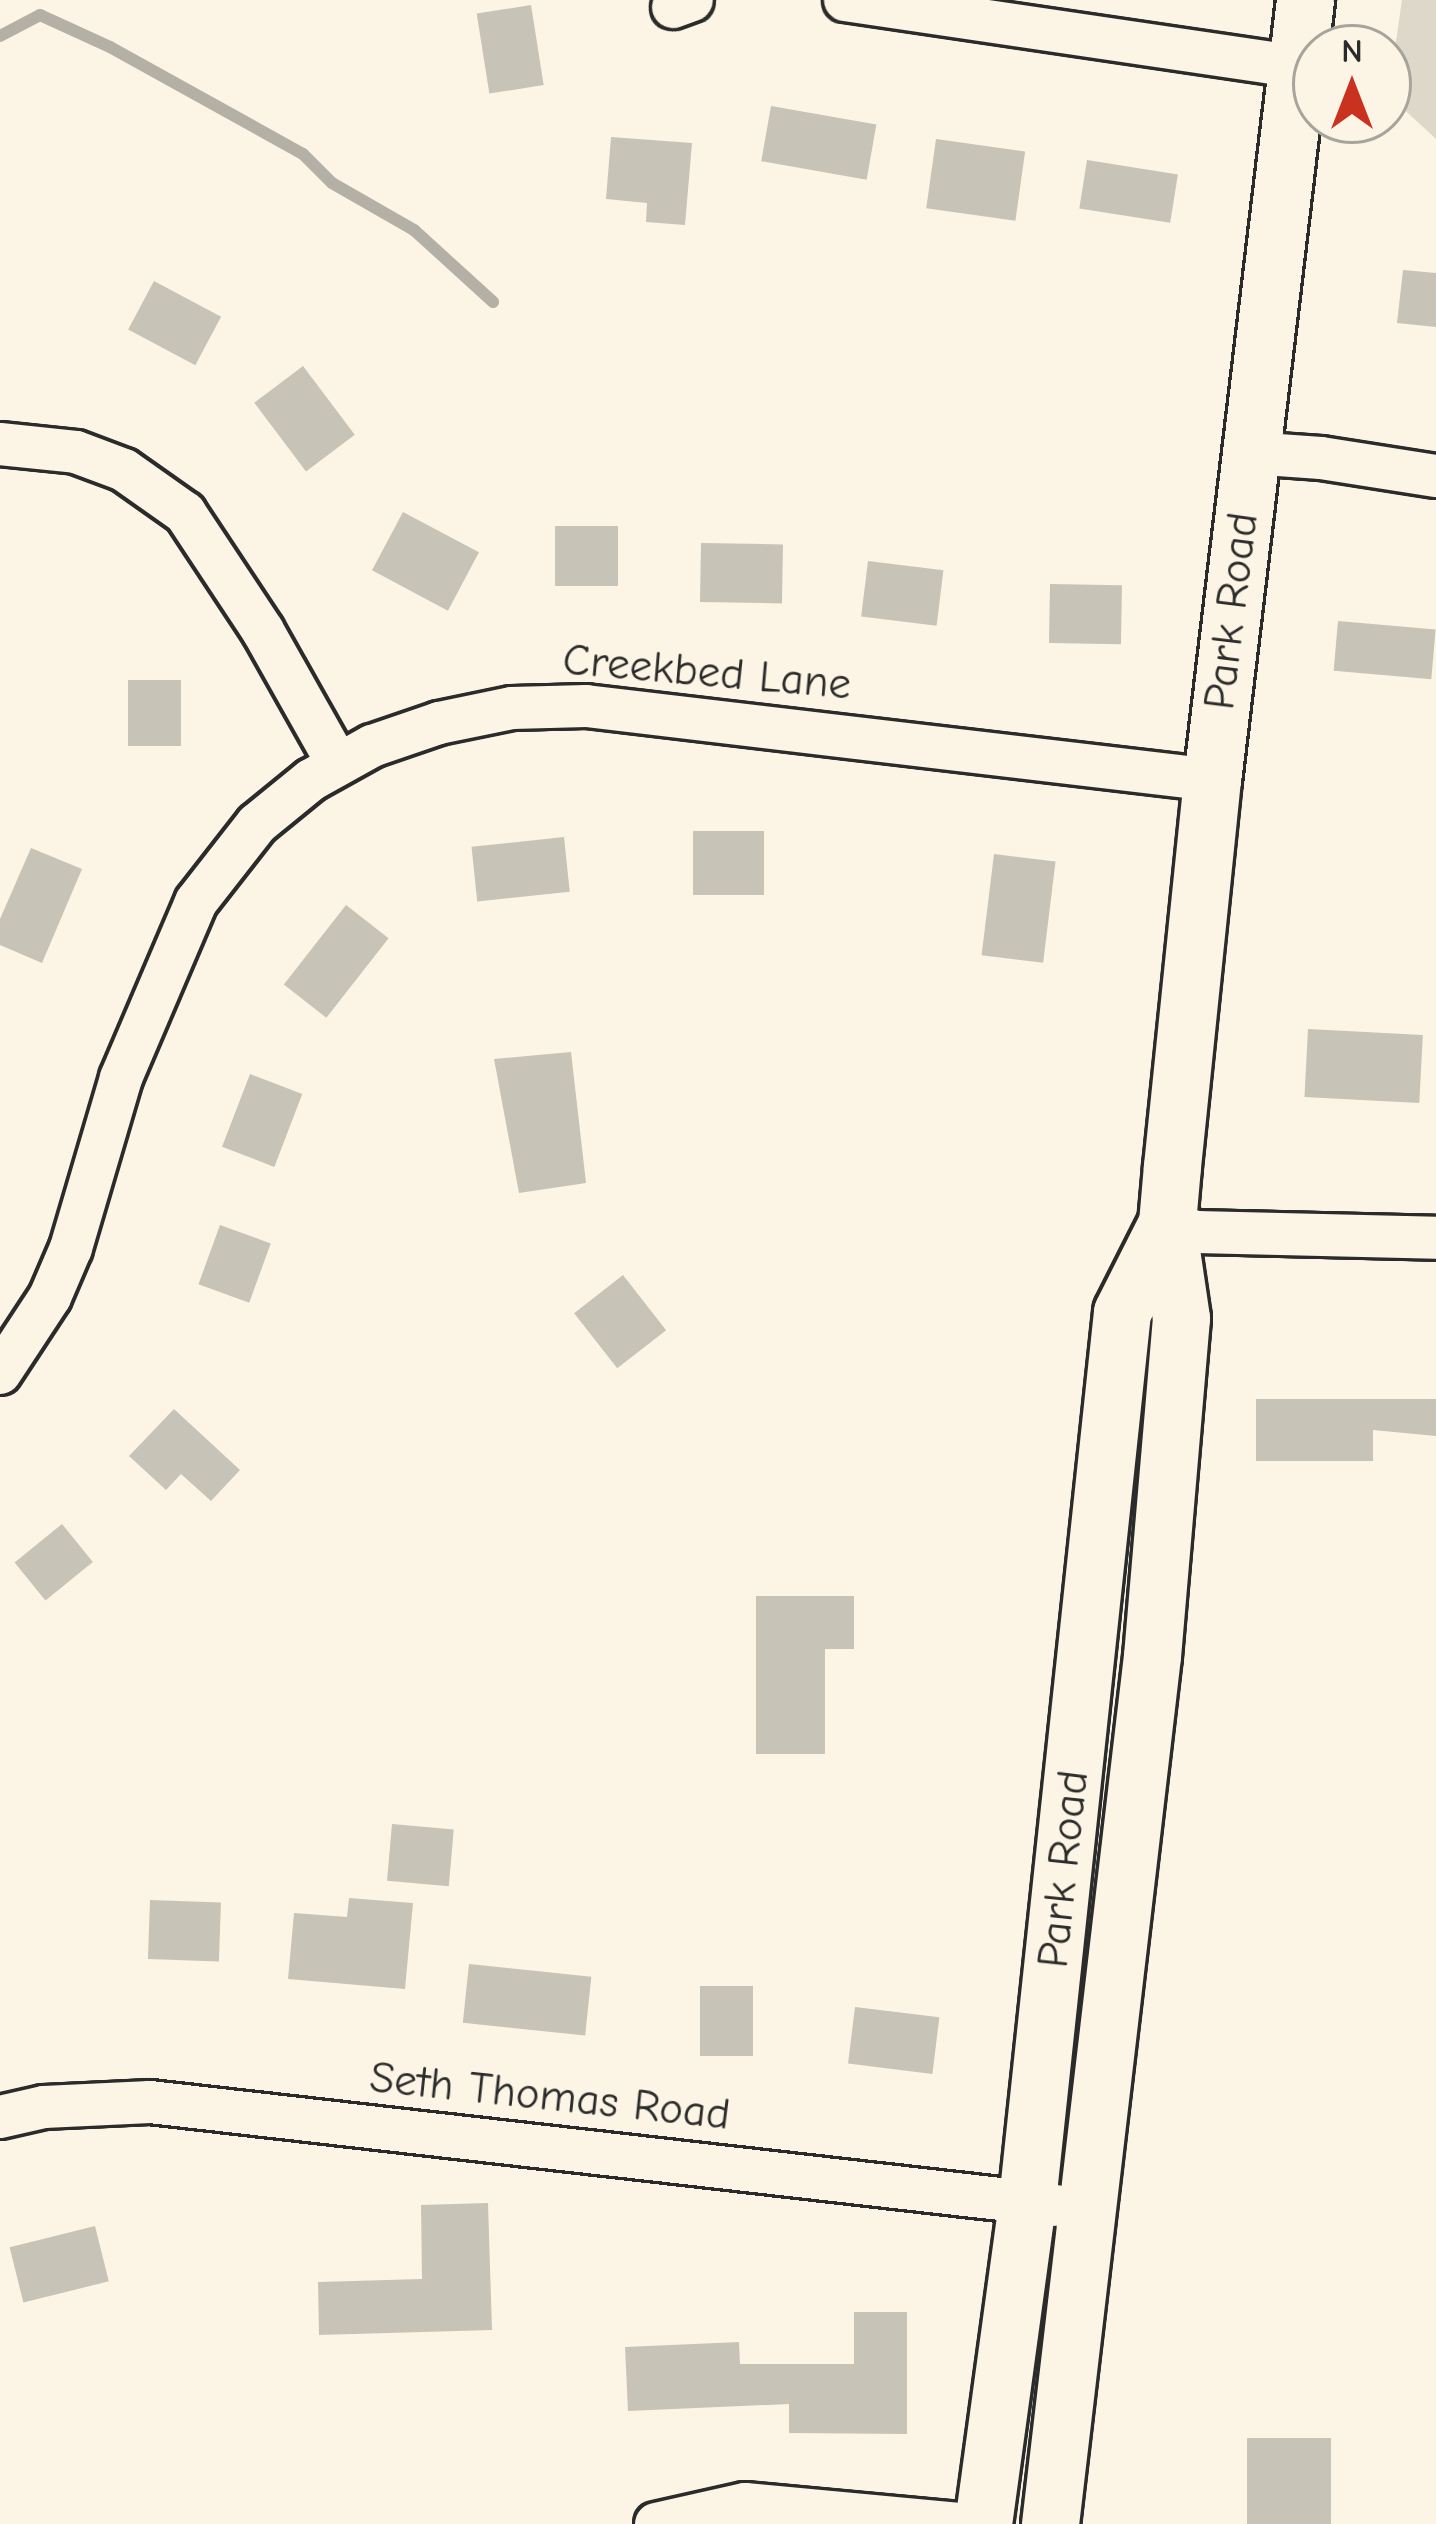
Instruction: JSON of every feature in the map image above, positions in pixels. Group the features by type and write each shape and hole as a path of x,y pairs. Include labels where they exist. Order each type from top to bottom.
{"main road":[{"name":"Park Road","path":"1050,2524 1152,1656 1181,1318 1167,1223 1211,779 1292,116"},
{"name":"Park Road","path":"982,2524 1027,2201 1122,1312 1167,1223"}],"street":[{"path":"845,0 1292,67"},
{"path":"0,444 76,452 124,470 185,513 263,631 338,764"},
{"path":"1250,453 1321,458 1436,476"},
{"name":"Creekbed Lane","path":"0,1373 50,1298 71,1248 121,1078 196,902 257,824 338,764 439,723 512,708 586,706 1211,779"},
{"path":"1167,1223 1197,1232 1436,1238"},
{"name":"Seth Thomas Road","path":"0,2117 44,2107 149,2102 1088,2210"},
{"path":"656,2524 688,2513 775,2504 959,2524"}],"shaded area":[{"path":"1402,0 1436,0 1436,139 1412,117 1412,24 1399,24"}],"building":[{"path":"531,5 544,85 489,94 477,14"},
{"path":"771,106 876,125 867,180 761,161"},
{"path":"611,137 692,143 685,225 646,222 647,203 606,199"},
{"path":"936,139 1025,152 1015,221 926,208"},
{"path":"1087,160 1178,174 1170,223 1079,208"},
{"path":"1403,270 1436,273 1436,327 1397,323"},
{"path":"154,281 221,317 195,365 128,330"},
{"path":"303,366 355,435 306,471 254,403"},
{"path":"403,512 479,552 448,611 372,570"},
{"path":"555,526 618,526 618,586 555,586"},
{"path":"701,543 783,544 782,603 700,602"},
{"path":"868,561 943,570 937,626 861,617"},
{"path":"1050,584 1122,585 1121,644 1049,643"},
{"path":"1338,621 1436,630 1431,679 1334,671"},
{"path":"128,680 181,680 181,746 128,746"},
{"path":"693,831 764,831 764,895 693,895"},
{"path":"564,837 570,892 477,901 472,847"},
{"path":"31,848 82,869 42,963 0,945 0,919"},
{"path":"994,854 1056,862 1043,963 982,955"},
{"path":"346,905 389,938 326,1018 284,985"},
{"path":"1308,1029 1423,1035 1419,1103 1304,1097"},
{"path":"571,1052 586,1183 519,1193 494,1059"},
{"path":"250,1074 302,1094 274,1167 222,1147"},
{"path":"220,1225 271,1243 249,1303 198,1284"},
{"path":"623,1275 666,1330 617,1368 574,1313"},
{"path":"1256,1399 1436,1399 1436,1436 1373,1430 1373,1461 1256,1461"},
{"path":"174,1409 240,1470 211,1501 181,1474 166,1490 129,1456"},
{"path":"62,1524 93,1562 45,1600 15,1562"},
{"path":"756,1596 854,1596 854,1649 825,1649 825,1754 756,1754"},
{"path":"392,1824 454,1829 449,1886 387,1881"},
{"path":"349,1898 413,1903 405,1989 288,1979 294,1913 347,1917"},
{"path":"150,1900 221,1902 219,1961 148,1959"},
{"path":"469,1964 591,1977 585,2036 463,2023"},
{"path":"700,1986 753,1986 753,2056 700,2056"},
{"path":"855,2007 939,2017 932,2074 848,2064"},
{"path":"488,2203 492,2330 319,2335 318,2282 422,2279 421,2205"},
{"path":"95,2226 109,2281 23,2303 10,2247"},
{"path":"854,2312 907,2312 907,2434 789,2433 789,2404 628,2411 625,2347 739,2342 740,2364 854,2364"},
{"path":"1247,2438 1331,2438 1331,2524 1247,2524"}],"waterway":[{"path":"40,15 110,47 303,154 332,183 414,230 493,302"},
{"path":"0,36 40,15"}]}
